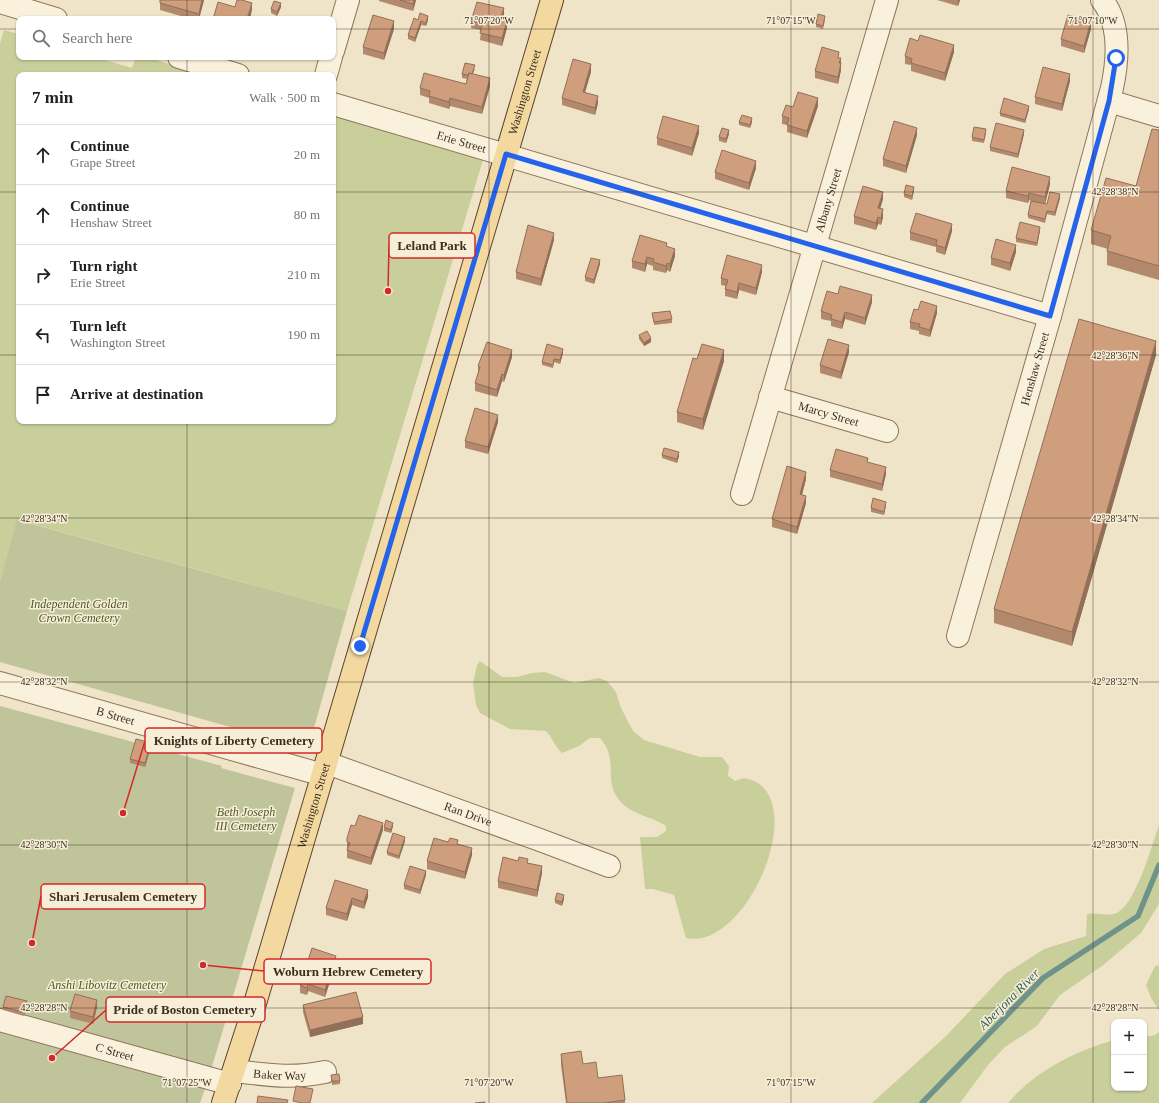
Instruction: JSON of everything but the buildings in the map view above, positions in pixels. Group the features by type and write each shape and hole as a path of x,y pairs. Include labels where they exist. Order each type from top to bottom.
{"main road":[{"name":"Washington Street","path":"229,1086 325,769 360,646 552,0"}],"street":[{"path":"336,41 348,0"},
{"name":"Albany Street","path":"742,494 887,0"},
{"name":"Henshaw Street","path":"958,636 1050,316 1115,75 1116,43 1112,20 1102,0"},
{"path":"0,2 46,16"},
{"path":"189,60 228,72"},
{"path":"327,72 330,60"},
{"path":"1109,101 1159,116"},
{"name":"Erie Street","path":"336,105 1050,316"},
{"name":"Marcy Street","path":"770,397 887,431"},
{"name":"B Street","path":"0,683 325,769"},
{"name":"Ran Drive","path":"325,769 540,840 609,866"},
{"name":"C Street","path":"0,1020 229,1086"},
{"name":"Baker Way","path":"229,1086 281,1077 302,1076 325,1072"}],"green space":[{"path":"4,30 16,33 16,60 105,60 132,68 135,60 156,60 195,72 16,72 16,424 336,424 336,115 353,122 483,160 347,611 18,520 0,582 0,43"},
{"name":"Independent Golden Crown Cemetery","path":"17,520 347,611 308,749 0,662 0,582"},
{"path":"480,661 502,677 517,677 532,673 545,672 574,683 599,678 607,681 616,692 621,708 633,731 644,740 700,757 722,757 729,766 728,776 735,781 744,778 758,783 771,799 775,823 771,850 761,877 746,903 728,924 707,936 686,938 674,895 653,889 645,889 640,837 657,837 666,831 666,826 630,809 620,801 612,786 609,755 606,746 600,738 590,738 579,746 562,753 546,731 510,729 480,713 476,705 473,683 477,665"},
{"path":"0,706 222,766 221,768 295,788 211,1070 0,1011"},
{"path":"1159,825 1159,904 1141,933 1102,966 1060,995 1037,1026 1005,1047 988,1065 960,1103 872,1103 946,1036 1005,974 1044,949 1086,936 1087,914 1114,914 1122,910 1136,889"},
{"path":"1159,965 1159,1010 1151,998 1146,985 1155,966"},
{"path":"0,1029 206,1086 200,1103 0,1103"},
{"path":"1159,1032 1159,1103 1008,1103 1030,1082 1056,1064 1085,1050 1111,1041 1111,1091 1147,1091 1147,1036 1155,1035"}],"waterway":[{"name":"Aberjona River","path":"922,1103 1043,978 1138,916 1159,865"}],"place":[{"name":"Leland Park","path":"388,291"},
{"name":"Knights of Liberty Cemetery","path":"123,813"},
{"name":"Shari Jerusalem Cemetery","path":"32,943"},
{"name":"Woburn Hebrew Cemetery","path":"203,965"},
{"name":"Pride of Boston Cemetery","path":"52,1058"}],"route":[{"path":"360,646 506,154 814,247 1050,316 1109,101 1115,75 1116,58"}],"park label":[{"name":"Beth Joseph III Cemetery","path":"246,819"},
{"name":"Anshi Libovitz Cemetery","path":"107,985"}]}
